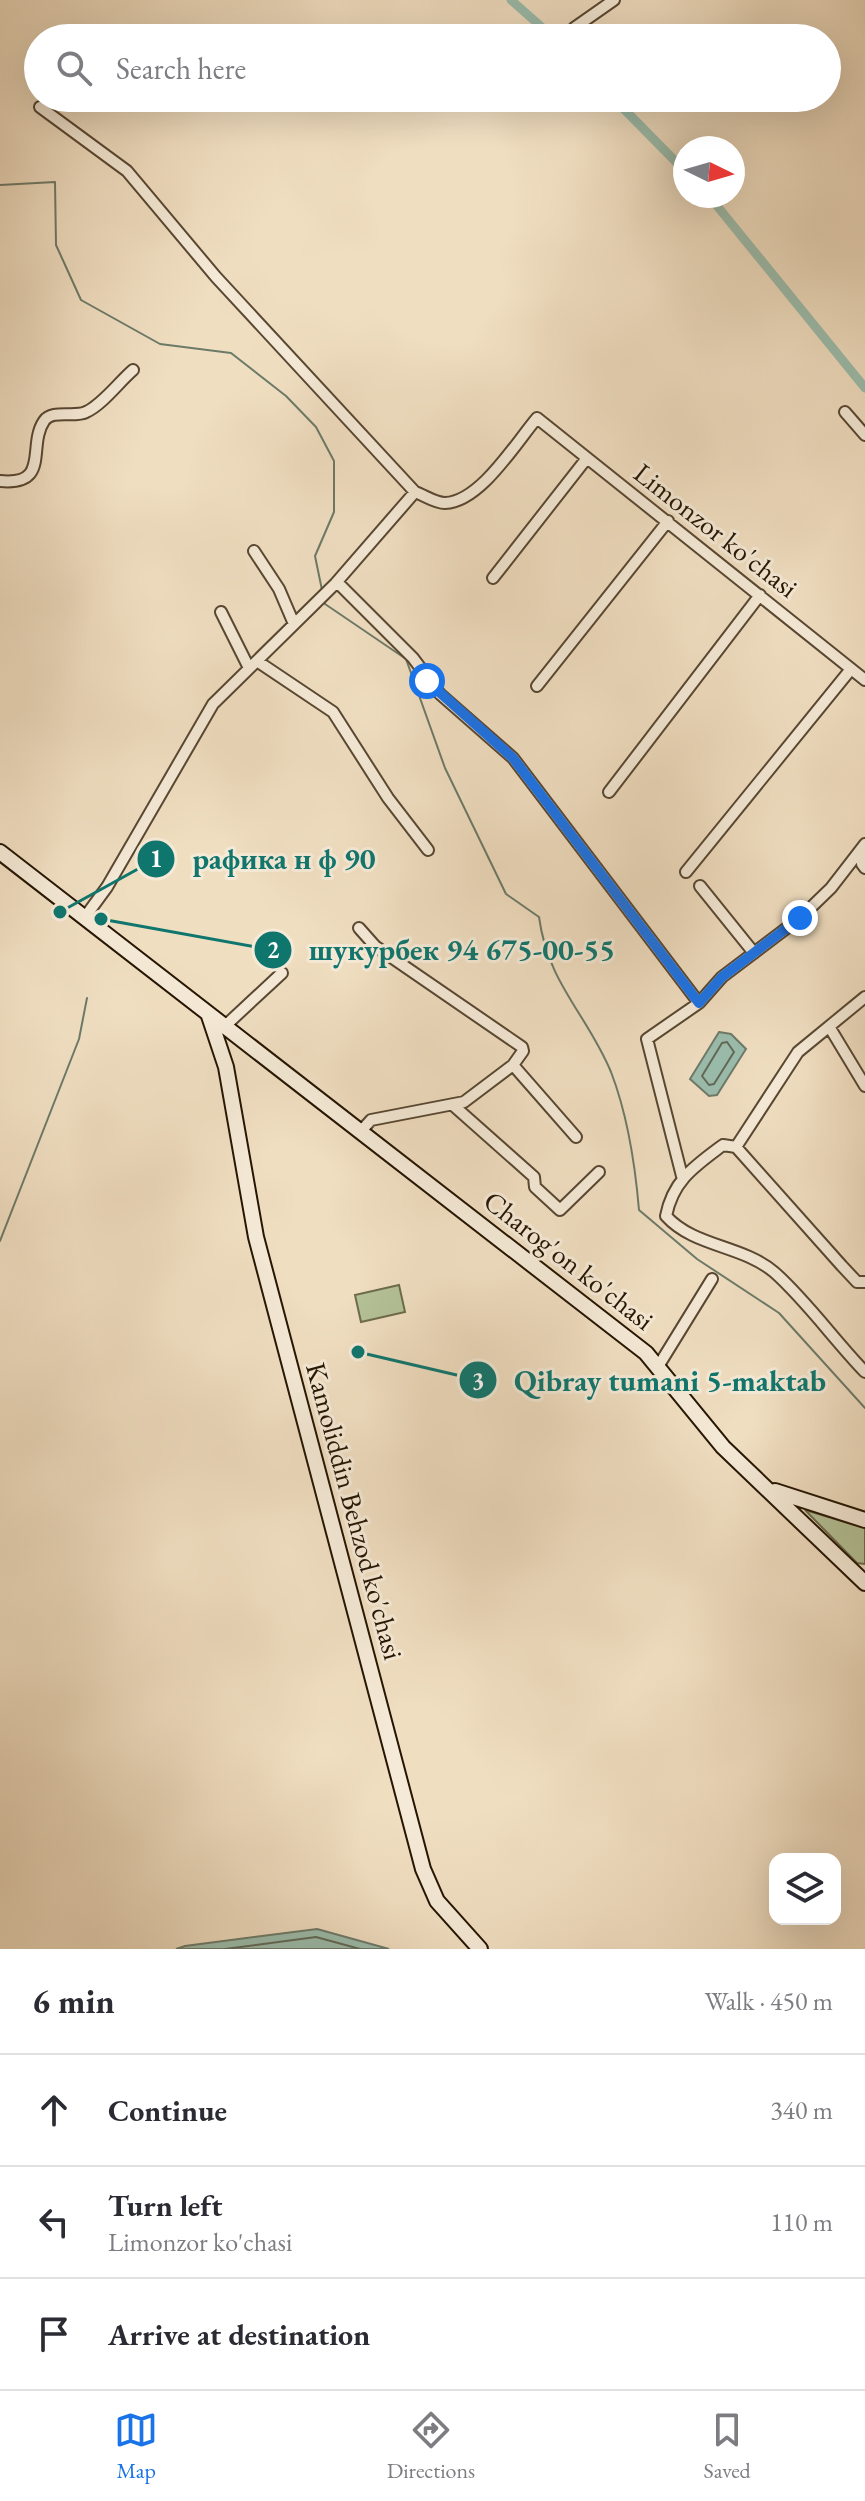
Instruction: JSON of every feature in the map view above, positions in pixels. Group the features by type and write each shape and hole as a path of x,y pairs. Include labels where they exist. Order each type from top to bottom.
{"main road":[{"name":"Charog'on ko'chasi","path":"0,852 362,1130 659,1365 723,1447 865,1583"},
{"name":"Kamoliddin Behzod ko'chasi","path":"209,1014 226,1067 256,1237 423,1869 437,1901 480,1949"},
{"path":"226,1067 245,1042"},
{"path":"767,1488 865,1520"}],"street":[{"path":"580,24 614,0"},
{"path":"47,112 127,171 216,277 415,492 335,584 213,704 107,887 85,917"},
{"path":"0,481 16,482 30,472 36,464 43,422 50,416 86,412 133,370"},
{"path":"845,412 865,435"},
{"name":"Limonzor ko'chasi","path":"415,492 441,503 462,500 478,489 537,418 865,680"},
{"path":"493,578 587,458"},
{"path":"537,686 668,521"},
{"path":"254,551 279,589 294,624"},
{"path":"335,584 413,658 440,694 513,758 699,1003"},
{"path":"609,792 760,595"},
{"path":"221,612 253,664 333,712 388,798 428,850"},
{"path":"686,872 851,669"},
{"path":"682,1176 647,1039 699,1003 722,977 831,888 864,845"},
{"path":"864,845 862,864 865,868"},
{"path":"700,886 754,953"},
{"path":"359,928 375,946 522,1047 521,1056 513,1065 454,1106 371,1120 362,1130"},
{"path":"225,1026 282,973"},
{"path":"736,1147 798,1052 865,997"},
{"path":"830,1028 865,1086"},
{"path":"513,1065 576,1137"},
{"path":"454,1106 534,1177 535,1187 560,1210 599,1172"},
{"path":"865,1282 857,1282 736,1147 723,1145 682,1176 670,1197 666,1216 680,1232 721,1244 773,1271 865,1372"},
{"path":"659,1365 712,1279"}],"shaded area":[{"path":"399,1285 405,1312 361,1322 355,1295"},
{"path":"805,1510 865,1528 865,1564 857,1563"}],"water":[{"path":"719,1032 731,1034 746,1049 717,1095 709,1096 690,1079"},
{"path":"317,1929 389,1949 176,1949 185,1946"}],"waterway":[{"path":"511,0 538,24"},
{"path":"627,112 673,159"},
{"path":"0,185 55,182 56,245 81,300 160,344 231,353 286,396 316,427 334,461 334,512 315,556 322,590"},
{"path":"719,208 865,388"},
{"path":"324,600 325,604 406,659 445,768 506,894 539,917 544,941 559,980 611,1072 630,1140 639,1210 697,1259 779,1313 865,1408"},
{"path":"0,1241 79,1039 87,998"}],"place":[{"name":"рафика н ф 90","path":"60,912"},
{"name":"шукурбек 94 675-00-55","path":"101,919"},
{"name":"Qibray tumani 5-maktab","path":"358,1352"}],"route":[{"path":"427,681 513,758 699,1003 722,977 800,918"}]}
